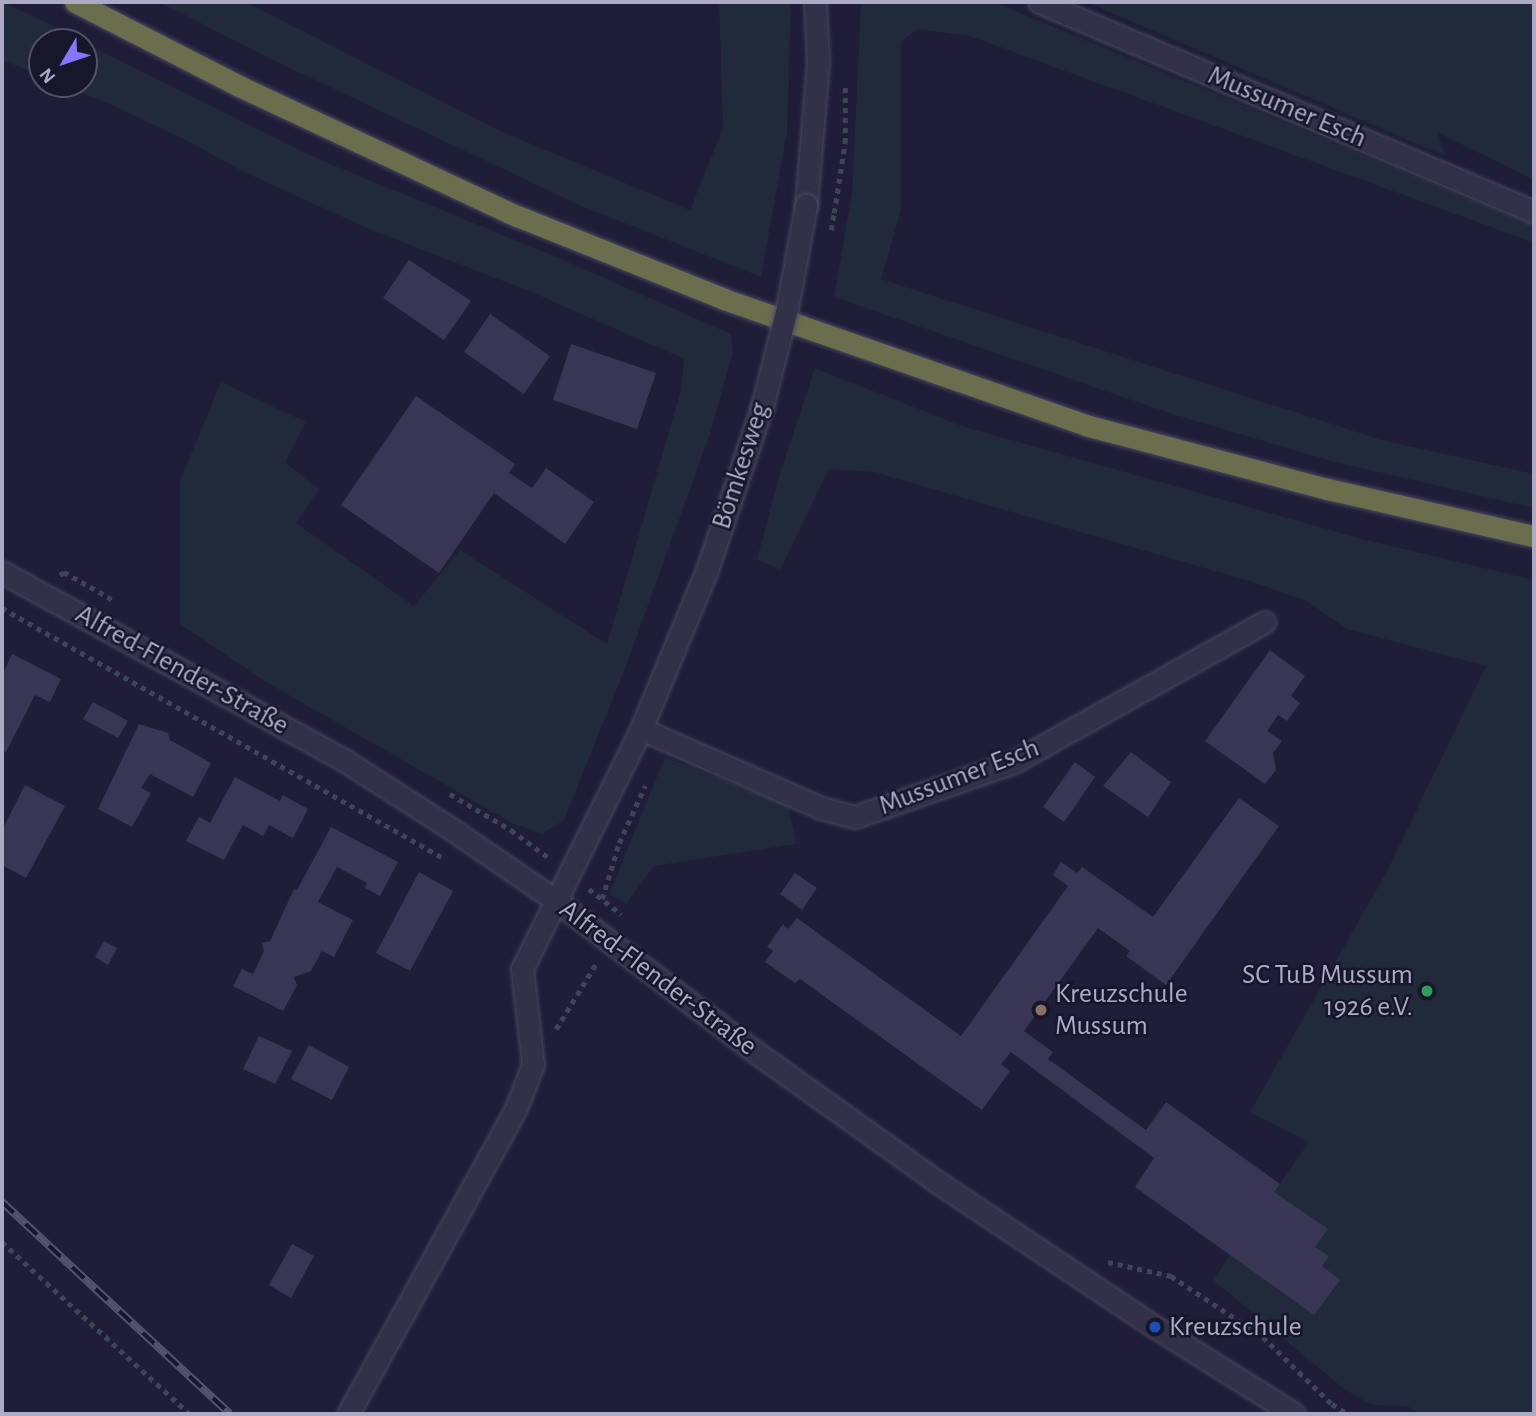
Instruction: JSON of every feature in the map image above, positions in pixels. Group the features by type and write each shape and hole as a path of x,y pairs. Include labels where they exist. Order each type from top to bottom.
{"highway":[{"path":"75,2 239,86 517,216 737,303 1089,426 1328,489 1534,536"}],"street":[{"name":"Bömkesweg","path":"533,1065 522,970 641,729 706,570 762,407 786,308 806,205 818,62 815,2"},
{"name":"Mussumer Esch","path":"1039,2 1534,212"},
{"name":"Alfred-Flender-Straße","path":"2,572 344,760 450,828 555,900 754,1051 936,1181 1155,1327 1294,1414"},
{"name":"Mussumer Esch","path":"641,729 821,808 855,817 1014,762 1264,622"},
{"path":"348,1414 516,1108 533,1065"}],"path":[{"path":"2,608 448,861"},
{"path":"533,1065 626,918"},
{"path":"586,954 597,962"},
{"path":"2,1242 190,1414"}],"shaded area":[{"path":"2,2 57,28 28,28 28,70 2,60"},
{"path":"159,2 245,2 500,131 690,210 723,128 719,2 791,2 787,132 761,277 579,205 275,61"},
{"path":"861,2 994,2 1534,226 1534,243 970,36 918,29 901,42 901,210 881,279 1382,440 1534,474 1534,508 1331,461 1172,414 834,297 852,193"},
{"path":"1086,2 1534,2 1534,180 1438,133 1445,156"},
{"path":"98,50 316,158 568,262 731,334 733,352 710,434 623,674 564,820 542,834 512,823 266,682 180,624 180,481 221,382 306,422 285,462 319,489 296,523 414,606 460,550 607,644 681,390 684,359 529,291 371,230 242,171 192,143 95,98 98,98"},
{"name":"SC TuB Mussum 1926 e.V.","path":"815,368 962,426 1366,540 1534,580 1534,1414 1420,1414 1407,1406 1372,1405 1344,1389 1213,1280 1309,1142 1250,1112 1387,871 1486,666 1347,629 1305,600 1249,581 874,472 829,469 780,570 757,559 780,473"},
{"path":"665,757 789,806 796,844 654,866 626,904 609,894"}],"building":[{"path":"409,260 471,301 444,340 383,298"},
{"path":"490,314 550,356 524,394 464,352"},
{"path":"571,344 656,373 637,429 553,400"},
{"path":"416,396 515,464 509,473 532,488 546,468 594,502 565,544 494,493 439,573 341,505"},
{"path":"1270,650 1305,676 1291,696 1300,703 1287,721 1278,715 1267,731 1282,741 1273,753 1276,770 1265,784 1205,741"},
{"path":"12,654 61,679 50,702 35,695 6,752 2,750 2,675"},
{"path":"93,702 128,721 118,738 83,719"},
{"path":"139,724 168,733 170,740 211,763 193,797 150,774 141,788 151,793 132,827 98,809"},
{"path":"1131,752 1171,782 1148,817 1103,786"},
{"path":"1075,762 1095,777 1064,822 1043,807"},
{"path":"235,777 280,801 283,795 308,809 293,838 269,825 263,836 243,825 224,860 186,841 199,817 210,823"},
{"path":"25,785 65,806 26,878 2,865 2,830"},
{"path":"1239,798 1279,826 1166,985 1126,956 1130,951 1098,928 1024,1031 1053,1052 1048,1059 1146,1130 1166,1102 1280,1184 1274,1192 1328,1229 1315,1247 1329,1256 1322,1266 1340,1280 1314,1315 1135,1187 1154,1158 1011,1052 1001,1064 1010,1071 982,1110 800,979 795,983 765,962 773,951 767,947 783,924 788,929 797,918 961,1036 1068,886 1053,875 1061,862 1077,873 1082,867 1153,917"},
{"path":"331,827 398,862 380,896 365,888 367,883 337,867 318,902 353,920 334,957 322,951 311,971 294,977 297,985 283,1011 233,986 242,969 253,974 264,951 262,943 270,941 294,889 297,890"},
{"path":"419,872 453,891 410,971 376,953"},
{"path":"795,873 817,888 802,910 780,894"},
{"path":"104,941 117,948 108,965 95,957"},
{"path":"259,1036 292,1051 275,1084 243,1069"},
{"path":"309,1045 349,1067 332,1100 291,1079"},
{"path":"292,1244 314,1256 291,1298 269,1285"}],"railway":[{"path":"2,1202 230,1414"}],"place":[{"name":"SC TuB Mussum 1926 e.V.","path":"1427,991"},
{"name":"Kreuzschule Mussum","path":"1041,1010"},
{"name":"Kreuzschule","path":"1155,1327"}]}
